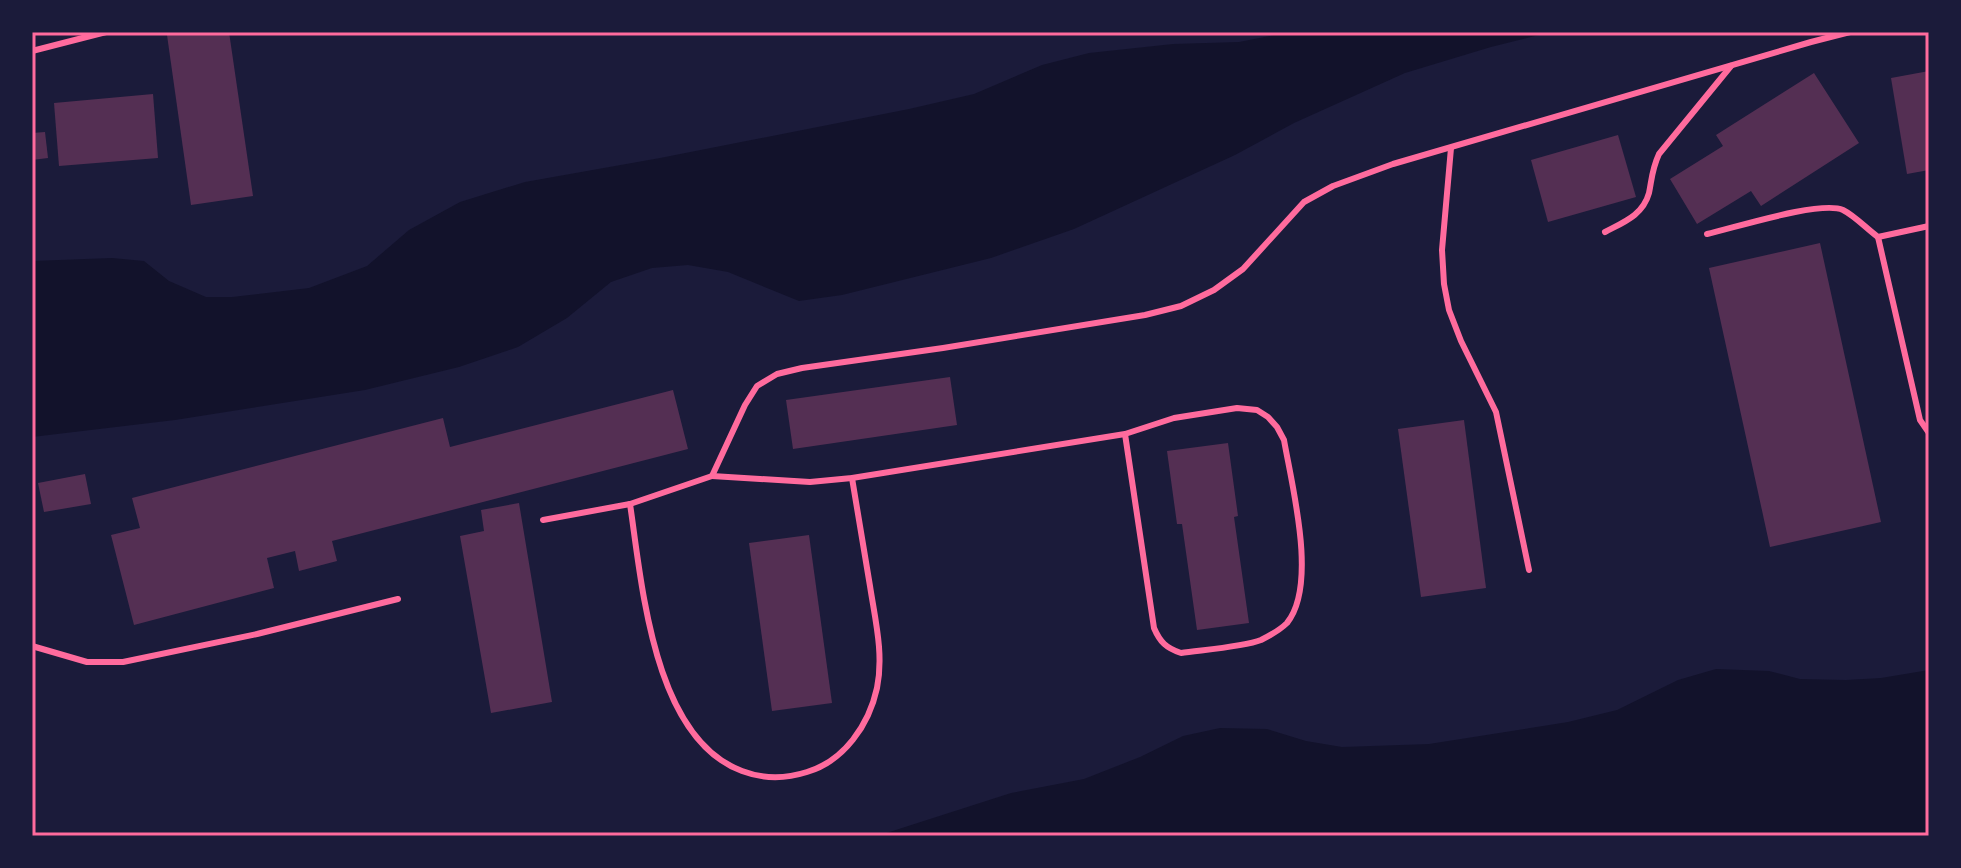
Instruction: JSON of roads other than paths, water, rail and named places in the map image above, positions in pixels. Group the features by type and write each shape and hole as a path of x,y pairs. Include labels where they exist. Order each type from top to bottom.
{"lane":[{"path":"32,51 106,32"},
{"path":"712,476 757,386 777,374 1145,315 1181,306 1214,290 1243,269 1304,202 1333,186 1393,164 1850,32"},
{"path":"1605,232 1641,210 1648,196 1652,167 1659,154 1731,66"},
{"path":"1451,148 1442,250 1444,284 1449,310 1461,341 1496,412 1529,570"},
{"path":"1707,234 1827,207 1842,210 1878,237 1920,420 1929,433"},
{"path":"1878,237 1929,226"},
{"path":"543,520 630,504 712,476 810,482 852,478 1125,434 1174,418 1237,408 1257,410 1277,427 1284,440 1303,555 1302,579 1287,622 1257,642 1181,653 1159,641 1154,628 1125,434"},
{"path":"630,504 648,623 669,688 691,731 728,766 751,775 772,778 795,776 817,769 838,755 857,735 869,714 877,688 878,637 852,478"},
{"path":"32,646 87,662 123,662 257,634 398,599"}]}
